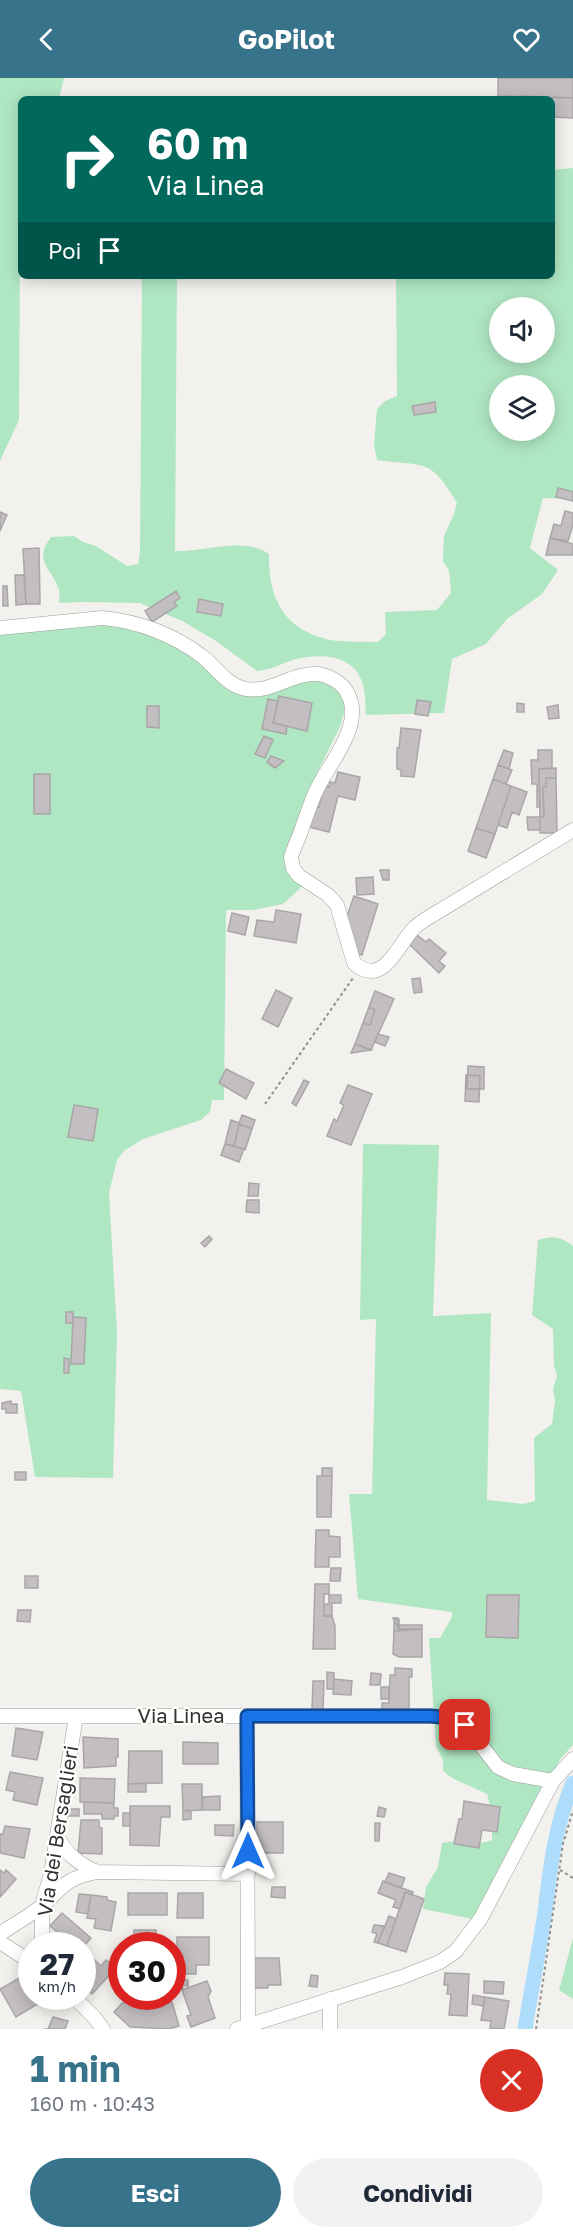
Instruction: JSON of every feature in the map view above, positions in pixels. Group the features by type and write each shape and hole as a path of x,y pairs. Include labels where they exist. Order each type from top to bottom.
{"street":[{"path":"0,628 102,618 119,620 148,627 189,647 242,688 265,688 292,677 319,674 341,684 348,694 351,707 351,720 347,735 316,790 291,857 293,868 299,876 328,895 337,904 354,963 361,969 371,971 381,968 390,960 414,928 426,919 573,830"},
{"name":"Via Linea","path":"0,1716 431,1716 450,1718 465,1725 498,1767 513,1774 553,1781"},
{"name":"Via dei Bersaglieri","path":"42,1932 42,1905 51,1874 76,1716"},
{"path":"247,1716 248,1874 242,2027 423,1969 440,1962 456,1951 481,1918 553,1781 572,1759"},
{"path":"57,1836 69,1855 85,1867 98,1872"},
{"path":"0,1934 42,1905 62,1885 78,1876 98,1872 248,1874"},
{"path":"0,1942 18,1954"},
{"path":"330,2000 330,2029"},
{"path":"87,2010 103,2029"}],"path":[{"path":"265,1104 361,969"},
{"path":"536,2029 563,1844 573,1810"},
{"path":"560,1870 573,1878"}],"green space":[{"path":"0,78 64,78 60,96 18,96 19,420 0,461"},
{"path":"573,168 573,499 543,498 530,548 558,570 542,594 507,619 486,644 452,659 444,713 366,715 362,682 351,665 343,660 313,656 257,671 216,641 182,621 140,603 59,603 59,589 44,558 46,545 51,537 74,536 96,546 127,566 138,564 140,553 142,279 177,279 175,551 236,545 259,549 269,554 271,584 281,608 299,627 326,639 378,642 386,634 385,612 437,610 451,593 449,571 443,561 444,536 457,503 440,477 424,466 377,460 374,445 377,409 385,401 397,396 396,279 555,279 555,170"},
{"path":"83,623 135,624 148,629 239,686 326,677 344,696 344,713 340,727 316,775 293,834 290,851 307,882 283,904 253,910 226,910 224,1100 212,1100 210,1112 201,1120 143,1139 124,1151 117,1160 109,1193 117,1333 113,1478 35,1477 21,1391 0,1389 0,630"},
{"path":"363,1144 439,1145 433,1316 491,1313 487,1500 523,1504 535,1501 534,1438 552,1424 555,1400 553,1389 557,1376 554,1365 553,1329 532,1315 538,1240 557,1238 573,1246 573,1745 561,1758 473,1919 423,1909 426,1887 438,1867 442,1843 479,1843 492,1840 492,1816 487,1794 452,1778 443,1771 443,1760 436,1746 429,1638 440,1638 452,1617 452,1612 358,1599 349,1494 372,1494 376,1319 360,1320"},
{"path":"573,1938 573,1999 559,1990"}],"building":[{"path":"498,78 573,78 573,98 498,96"},
{"path":"555,97 573,98 573,118 555,117"},
{"path":"435,402 436,412 414,415 412,406"},
{"path":"558,488 573,492 573,501 556,497"},
{"path":"565,511 573,513 573,525 568,541 550,538 554,524 561,526"},
{"path":"0,512 7,515 0,531"},
{"path":"550,538 573,544 573,555 546,555"},
{"path":"39,548 40,604 26,604 23,549"},
{"path":"15,575 24,575 26,604 16,605"},
{"path":"3,586 7,586 8,606 3,606"},
{"path":"176,591 180,598 174,602 177,606 152,622 145,611"},
{"path":"199,599 223,604 221,616 197,612"},
{"path":"279,696 312,703 307,731 273,723"},
{"path":"268,699 278,701 273,723 287,726 286,734 262,729"},
{"path":"417,700 431,702 428,716 415,714"},
{"path":"517,703 524,704 524,712 517,712"},
{"path":"558,705 559,718 549,719 547,707"},
{"path":"147,706 159,706 159,728 147,727"},
{"path":"401,728 421,730 414,777 401,776 401,770 397,769 397,748 399,748"},
{"path":"264,736 273,740 265,758 255,754"},
{"path":"504,750 513,753 509,769 498,765"},
{"path":"538,750 552,750 552,768 539,769 540,807 537,807 537,784 532,784 531,760 538,760"},
{"path":"271,756 284,761 275,768 267,762"},
{"path":"498,765 512,770 506,784 493,779"},
{"path":"556,768 556,778 546,778 546,787 543,787 544,817 540,817 539,769"},
{"path":"338,772 360,777 355,800 338,796 329,832 309,827 314,806 319,807 324,785 329,787 330,782 335,783"},
{"path":"34,774 50,774 50,814 34,814"},
{"path":"546,778 556,778 557,833 540,833 540,817 544,817 543,787 546,787"},
{"path":"493,779 511,786 495,834 476,828"},
{"path":"511,786 527,792 519,815 512,812 507,828 498,825"},
{"path":"527,817 540,817 540,830 528,830"},
{"path":"476,828 495,834 486,858 468,851"},
{"path":"380,870 389,870 389,880 383,880"},
{"path":"373,877 374,894 357,895 356,878"},
{"path":"354,896 378,904 362,955 352,952 345,922"},
{"path":"276,910 301,914 296,943 254,936 257,920 274,922"},
{"path":"232,913 249,917 245,935 228,931"},
{"path":"417,935 426,942 429,939 446,953 439,961 445,966 439,973 409,944"},
{"path":"420,978 422,992 414,993 412,979"},
{"path":"276,990 292,998 278,1027 262,1019"},
{"path":"375,991 394,999 371,1050 355,1044 363,1023 370,1025 375,1010 369,1007"},
{"path":"369,1007 375,1010 370,1025 363,1023"},
{"path":"378,1034 389,1037 385,1046 375,1042"},
{"path":"355,1044 371,1050 351,1053"},
{"path":"468,1066 484,1067 484,1089 467,1089"},
{"path":"226,1069 254,1083 246,1099 219,1083"},
{"path":"466,1075 480,1076 479,1102 465,1101"},
{"path":"304,1080 309,1082 296,1106 292,1103"},
{"path":"348,1085 372,1094 351,1145 327,1136 334,1119 337,1121 344,1105 340,1103"},
{"path":"74,1105 98,1109 93,1141 68,1137"},
{"path":"242,1115 255,1120 252,1129 239,1124 234,1146 225,1144 231,1120 239,1123"},
{"path":"239,1124 252,1129 245,1150 234,1146"},
{"path":"225,1144 244,1149 239,1162 221,1155"},
{"path":"249,1183 259,1184 258,1196 248,1196"},
{"path":"247,1200 259,1200 259,1213 246,1212"},
{"path":"209,1236 212,1239 205,1247 201,1243"},
{"path":"66,1312 73,1312 73,1323 66,1323"},
{"path":"73,1317 86,1318 84,1364 71,1364"},
{"path":"64,1358 69,1359 69,1373 64,1373"},
{"path":"11,1401 11,1404 17,1404 17,1413 6,1413 6,1409 2,1409 2,1403"},
{"path":"322,1468 332,1468 332,1476 322,1476"},
{"path":"15,1472 26,1472 26,1480 15,1480"},
{"path":"317,1476 332,1476 331,1517 317,1517"},
{"path":"316,1530 329,1530 329,1536 340,1537 340,1557 329,1557 329,1567 315,1567"},
{"path":"331,1568 341,1568 340,1581 330,1581"},
{"path":"25,1576 38,1576 38,1588 25,1588"},
{"path":"315,1584 329,1584 329,1594 324,1594 324,1616 332,1616 335,1626 335,1649 313,1649"},
{"path":"329,1595 341,1595 341,1603 332,1603 332,1616 324,1616 324,1604 329,1604"},
{"path":"487,1595 519,1595 518,1638 486,1637"},
{"path":"18,1610 31,1610 30,1622 17,1621"},
{"path":"393,1618 398,1618 398,1625 422,1625 422,1629 399,1629"},
{"path":"394,1619 399,1619 399,1631 394,1631"},
{"path":"422,1629 422,1657 399,1657 393,1654 394,1631"},
{"path":"395,1668 412,1669 412,1677 409,1677 409,1714 382,1713 382,1703 389,1703 390,1675 395,1675"},
{"path":"327,1672 334,1673 334,1689 327,1689"},
{"path":"371,1673 381,1674 380,1685 370,1685"},
{"path":"334,1679 352,1681 351,1695 333,1694"},
{"path":"313,1681 324,1681 323,1710 312,1710"},
{"path":"381,1687 389,1687 389,1699 381,1699"},
{"path":"16,1728 43,1732 37,1760 12,1756"},
{"path":"83,1737 118,1739 116,1766 84,1768"},
{"path":"183,1742 218,1743 218,1764 183,1764"},
{"path":"129,1751 162,1751 162,1783 128,1784"},
{"path":"10,1772 43,1778 37,1805 13,1800 15,1792 6,1790"},
{"path":"80,1778 115,1779 114,1803 80,1802"},
{"path":"146,1783 146,1792 128,1792 128,1784"},
{"path":"182,1784 202,1784 202,1810 183,1811"},
{"path":"220,1796 220,1810 202,1810 203,1797"},
{"path":"464,1801 500,1807 497,1832 482,1830 479,1848 454,1844 459,1819 462,1819"},
{"path":"84,1802 114,1803 114,1808 118,1808 118,1816 114,1816 114,1819 102,1819 102,1814 84,1814"},
{"path":"130,1806 170,1806 170,1817 161,1817 159,1846 130,1845"},
{"path":"379,1807 386,1809 384,1817 377,1816"},
{"path":"69,1809 79,1809 79,1816 68,1816"},
{"path":"183,1811 191,1811 191,1819 183,1820"},
{"path":"123,1813 130,1813 130,1826 123,1826"},
{"path":"81,1820 99,1820 99,1827 102,1828 102,1854 78,1853"},
{"path":"257,1822 283,1822 283,1853 257,1853"},
{"path":"375,1823 380,1823 379,1841 375,1841"},
{"path":"215,1825 234,1825 233,1836 215,1835"},
{"path":"5,1826 30,1829 24,1858 0,1853 0,1834 3,1834"},
{"path":"0,1870 4,1873 6,1870 16,1879 0,1897"},
{"path":"389,1873 405,1878 401,1888 385,1882"},
{"path":"383,1881 413,1892 412,1895 405,1892 400,1909 393,1907 396,1900 378,1893"},
{"path":"272,1887 285,1887 285,1898 271,1897"},
{"path":"405,1892 424,1899 406,1952 387,1946"},
{"path":"128,1893 167,1893 167,1915 128,1915"},
{"path":"178,1893 203,1893 203,1918 177,1918"},
{"path":"79,1894 91,1895 88,1914 76,1912"},
{"path":"91,1895 107,1897 107,1900 116,1902 111,1931 94,1928 96,1919 87,1918"},
{"path":"62,1913 84,1932 57,1932 50,1926"},
{"path":"389,1916 396,1919 387,1946 378,1943"},
{"path":"374,1925 384,1926 378,1943 374,1942 377,1934 372,1932"},
{"path":"134,1930 156,1930 156,1932 134,1932"},
{"path":"186,1937 209,1937 209,1965 196,1965 196,1974 186,1974"},
{"path":"252,1958 279,1958 281,1985 252,1988"},
{"path":"106,1960 108,1962 108,1977 96,1990 96,1961 101,1966"},
{"path":"445,1973 469,1974 467,2016 449,2015 451,1994 447,1994 448,1985 444,1985"},
{"path":"311,1975 318,1976 317,1987 309,1986"},
{"path":"18,1979 18,2010 28,2010 16,2017 0,1989"},
{"path":"207,1981 211,1991 208,1997 215,2018 191,2027 187,2016 191,2015 186,2001 186,1989"},
{"path":"484,1981 504,1982 503,1994 484,1993"},
{"path":"473,1995 485,1997 483,2006 472,2004"},
{"path":"485,1997 509,2001 504,2029 490,2028 491,2021 481,2020"},
{"path":"116,2010 174,2010 179,2026 169,2029 130,2027 114,2012"},
{"path":"53,2017 68,2021 65,2029 48,2029"}],"waterway":[{"path":"525,2029 554,1850 561,1816 573,1783"}],"route":[{"path":"248,1851 247,1716 431,1716 450,1718 465,1725"}]}
